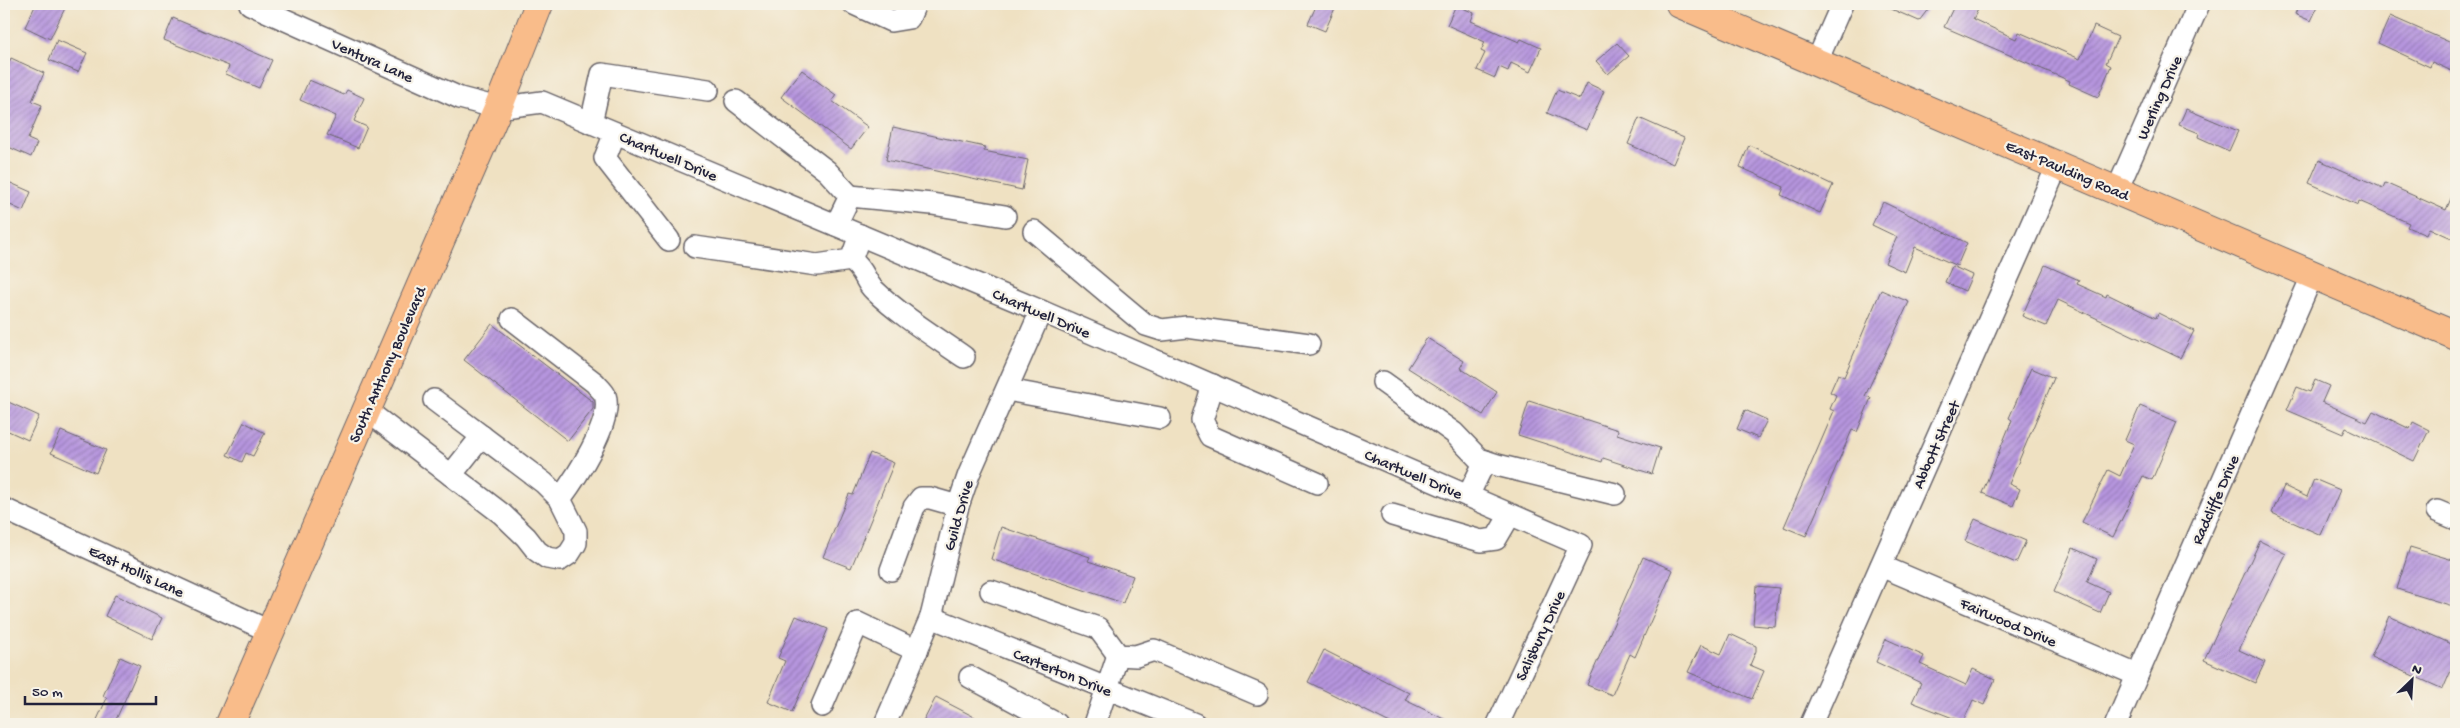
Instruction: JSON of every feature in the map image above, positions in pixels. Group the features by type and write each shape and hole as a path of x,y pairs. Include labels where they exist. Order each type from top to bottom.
{"main road":[{"name":"South Anthony Boulevard","path":"230,724 498,108 539,4"},
{"name":"East Paulding Road","path":"1680,4 2058,164 2456,336"}],"street":[{"name":"Ventura Lane","path":"250,4 460,98 498,108"},
{"path":"854,4 891,21 909,18 915,4"},
{"path":"1817,62 1842,4"},
{"name":"Werling Drive","path":"2117,190 2199,4"},
{"path":"590,122 602,74 708,90"},
{"path":"736,101 827,171 850,196 932,204 1005,216"},
{"name":"Chartwell Drive","path":"498,108 542,102 1041,311 1581,545"},
{"path":"615,133 605,158 669,240"},
{"name":"Abbott Street","path":"1811,724 2058,164"},
{"path":"836,225 850,196"},
{"path":"1034,231 1146,325 1162,330 1187,327 1308,344"},
{"path":"851,260 860,235"},
{"path":"695,247 817,265 851,260 862,268 872,288 884,299 964,357"},
{"name":"Radcliffe Drive","path":"2116,724 2313,274"},
{"name":"Guild Drive","path":"885,724 931,617 958,506 978,452 1041,311"},
{"path":"512,319 595,383 605,395 606,406 593,447 578,475 560,499"},
{"path":"1143,355 1155,328"},
{"path":"1382,382 1454,433 1479,459 1616,494"},
{"path":"1212,385 1202,420 1210,436 1317,483"},
{"path":"1007,390 1160,418"},
{"path":"366,410 502,514 526,536 537,551 547,558 560,560 569,554 576,543 576,531 560,499 544,483 434,400"},
{"path":"451,475 482,436"},
{"path":"1468,496 1485,461"},
{"path":"891,570 914,507 921,498 930,498 958,506"},
{"name":"East Hollis Lane","path":"4,509 270,631"},
{"path":"1392,515 1481,541 1496,538 1510,515"},
{"name":"Salisbury Drive","path":"1498,724 1581,545"},
{"name":"Fairwood Drive","path":"1881,566 2137,675"},
{"path":"992,590 1098,628 1118,655"},
{"name":"Carterton Drive","path":"931,617 1195,724"},
{"path":"822,706 858,623 917,650"},
{"path":"1118,655 1136,656 1154,650 1257,694"},
{"path":"1095,724 1118,655"},
{"path":"970,677 1057,724"}],"building":[{"path":"36,4 67,4 50,39 25,27"},
{"path":"1317,4 1325,4 1335,8 1325,31 1308,24"},
{"path":"1880,4 1932,4 1919,21"},
{"path":"1955,4 1981,4 1973,19 2016,39 2019,32 2080,59 2094,26 2118,37 2106,63 2111,66 2098,97 2069,84 2070,81 1944,27"},
{"path":"2299,4 2319,4 2311,21 2295,14"},
{"path":"1456,5 1474,13 1471,21 1519,42 1521,39 1541,48 1530,72 1511,63 1508,71 1499,67 1495,78 1477,70 1485,53 1481,51 1485,42 1447,25"},
{"path":"2390,16 2456,45 2456,73 2432,62 2430,67 2378,43"},
{"path":"173,18 272,60 259,88 226,74 229,66 164,40"},
{"path":"57,40 87,53 78,72 49,60"},
{"path":"1617,43 1629,56 1608,74 1596,61"},
{"path":"11,58 44,73 32,101 42,105 28,139 37,143 31,157 4,145 4,75"},
{"path":"802,70 836,95 832,101 868,127 851,149 781,97"},
{"path":"309,80 344,95 347,90 364,98 354,121 367,127 358,148 327,135 336,116 300,100"},
{"path":"1587,83 1604,91 1587,130 1547,113 1557,90 1580,99"},
{"path":"2186,109 2238,131 2229,151 2198,137 2199,133 2179,125"},
{"path":"1639,118 1684,138 1673,164 1628,144"},
{"path":"893,127 985,147 984,151 1028,160 1022,190 886,160"},
{"path":"1749,145 1833,185 1820,213 1781,195 1784,187 1740,167"},
{"path":"2319,160 2383,188 2385,183 2446,210 2456,187 2456,240 2429,228 2426,235 2407,227 2409,223 2359,201 2358,205 2309,183"},
{"path":"4,180 31,192 23,211 4,202"},
{"path":"1883,202 1967,243 1957,266 1915,247 1905,272 1885,263 1897,237 1872,225"},
{"path":"2045,265 2079,280 2077,284 2106,297 2107,294 2156,318 2158,313 2194,331 2180,358 2058,300 2046,326 2022,316"},
{"path":"1952,266 1972,275 1965,291 1945,282"},
{"path":"1881,290 1909,302 1865,396 1871,398 1857,432 1852,430 1806,536 1784,527 1834,411 1830,409 1836,395 1830,392 1838,374 1844,377"},
{"path":"492,324 593,402 593,409 568,441 464,360"},
{"path":"1427,338 1464,361 1460,368 1497,392 1483,415 1408,368"},
{"path":"2031,368 2054,378 2009,484 2020,489 2013,506 1982,493 2012,420 2009,418"},
{"path":"2315,380 2329,386 2322,402 2367,422 2373,411 2410,429 2413,422 2429,430 2414,461 2346,428 2343,434 2287,410 2297,387 2310,392"},
{"path":"4,400 39,416 28,440 4,429"},
{"path":"1529,401 1618,430 1617,434 1660,448 1652,474 1603,458 1602,462 1518,435"},
{"path":"2140,406 2177,422 2152,480 2143,476 2113,537 2082,522 2108,470 2120,476 2134,444 2125,440"},
{"path":"1745,410 1767,420 1758,438 1737,429"},
{"path":"244,422 265,433 253,456 246,453 242,462 227,455"},
{"path":"61,431 106,450 96,473 51,453"},
{"path":"870,453 894,463 851,568 823,557 849,494 853,495"},
{"path":"2314,479 2340,490 2321,535 2272,513 2284,486 2307,497"},
{"path":"1975,519 2026,541 2016,563 1965,541"},
{"path":"1001,527 1090,557 1088,561 1133,576 1123,603 991,559"},
{"path":"2260,541 2286,554 2239,650 2265,662 2255,683 2204,660"},
{"path":"2410,547 2456,561 2456,607 2397,589"},
{"path":"2073,548 2097,559 2087,582 2109,592 2100,613 2054,592"},
{"path":"1643,557 1673,570 1635,657 1630,654 1612,695 1587,685"},
{"path":"1756,586 1779,588 1775,627 1753,625"},
{"path":"115,595 162,618 152,639 105,616"},
{"path":"796,616 828,629 792,712 768,702 785,661 778,658"},
{"path":"2389,616 2456,646 2456,659 2443,689 2371,657"},
{"path":"1730,634 1756,646 1756,651 1750,665 1764,671 1752,699 1688,672 1701,645 1721,654"},
{"path":"1886,639 1924,656 1920,664 1966,685 1973,669 1995,679 1984,705 1973,700 1963,722 1912,702 1921,683 1876,662"},
{"path":"1324,650 1409,693 1405,700 1454,724 1392,724 1308,682"},
{"path":"120,657 140,666 114,724 95,724 107,698 103,696"},
{"path":"936,697 988,724 922,724"}]}
